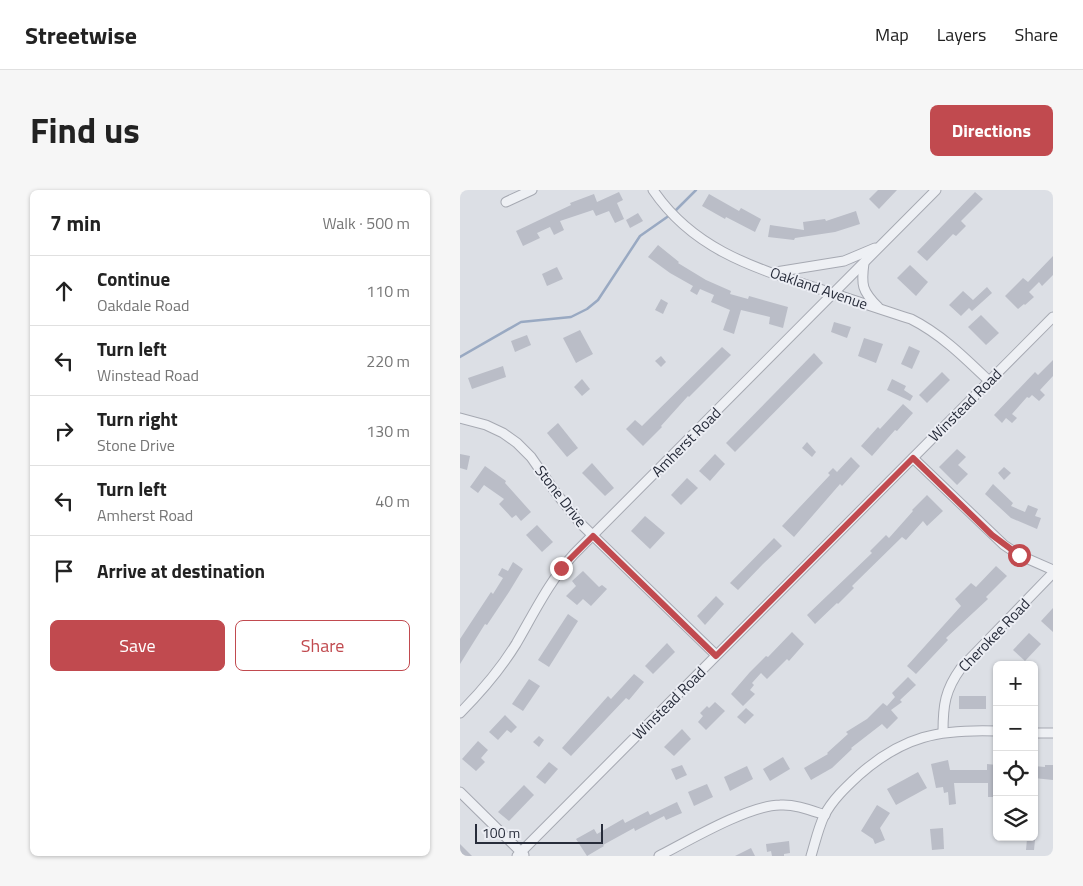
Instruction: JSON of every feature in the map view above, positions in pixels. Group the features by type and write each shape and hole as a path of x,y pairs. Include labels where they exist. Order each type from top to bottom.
{"street":[{"path":"506,202 532,190"},
{"name":"Oakland Avenue","path":"653,190 668,210 686,228 706,243 743,262 911,319 923,325 955,348 989,381"},
{"name":"Amherst Road","path":"460,713 489,683 502,666 561,568 936,190"},
{"path":"771,272 782,272 844,261 882,245"},
{"path":"864,263 862,286 865,292 881,309"},
{"name":"Winstead Road","path":"521,855 1053,317"},
{"name":"Stone Drive","path":"460,418 486,425 503,433 517,443 531,457 556,493 593,536 716,656"},
{"path":"913,458 1004,545 1019,555 1053,572"},
{"name":"Cherokee Road","path":"943,732 945,697 951,682 961,668 1053,572"},
{"path":"811,856 825,815 837,797 853,781 885,755 906,743 943,732 993,731"},
{"path":"1038,732 1053,733"},
{"path":"460,792 521,855"},
{"path":"659,856 739,816 761,808 793,805 825,815"}],"building":[{"path":"878,190 897,190 879,209 869,199"},
{"path":"619,192 623,200 617,203 624,219 615,223 609,211 596,216 593,210 560,221 564,230 554,235 550,227 537,233 540,238 523,246 516,231 571,205 570,203 594,194 597,202"},
{"path":"975,192 983,199 961,221 966,226 956,236 953,234 927,261 917,252"},
{"path":"709,194 739,211 741,208 761,219 755,232 726,217 725,219 702,206"},
{"path":"856,211 860,224 835,232 795,238 794,240 768,237 770,225 804,230 803,222 825,219 826,221"},
{"path":"638,213 643,221 630,228 626,220"},
{"path":"658,245 678,263 706,280 731,291 730,294 748,299 749,296 788,307 783,328 769,324 770,317 741,310 734,334 723,330 730,310 711,302 714,295 700,289 697,295 690,291 693,286 670,273 648,257"},
{"path":"1053,256 1053,275 1042,286 1039,282 1029,292 1034,297 1018,309 1005,296 1023,278 1028,282"},
{"path":"910,265 928,282 916,296 897,278"},
{"path":"557,267 563,279 547,286 542,274"},
{"path":"987,287 992,293 972,311 969,308 961,316 949,305 963,291 973,300"},
{"path":"661,299 668,303 663,314 655,310"},
{"path":"981,315 999,333 986,345 968,327"},
{"path":"834,322 851,327 847,338 831,332"},
{"path":"580,330 593,354 576,363 563,338"},
{"path":"527,335 531,345 515,352 511,341"},
{"path":"864,338 883,344 876,363 858,356"},
{"path":"909,346 920,351 912,369 901,364"},
{"path":"722,347 731,355 688,396 643,446 626,429 635,420 642,426"},
{"path":"814,353 823,363 735,452 726,443"},
{"path":"661,356 666,362 661,367 655,361"},
{"path":"1053,360 1053,376 1040,390 1045,395 1039,401 1032,395 1029,398 1027,397 1012,414 1017,418 1012,423 1006,418 1002,423 994,415 1035,372 1038,375"},
{"path":"503,366 506,377 472,389 468,378"},
{"path":"942,372 950,380 927,403 919,395"},
{"path":"582,379 590,389 582,396 574,387"},
{"path":"892,379 906,386 904,390 913,396 910,401 887,390"},
{"path":"903,404 913,413 872,456 861,446"},
{"path":"558,423 578,448 567,457 547,433"},
{"path":"807,442 816,452 812,457 802,448"},
{"path":"957,449 966,457 958,465 968,474 957,485 939,467"},
{"path":"460,454 470,456 467,470 460,468"},
{"path":"715,454 725,464 710,481 699,471"},
{"path":"851,457 860,466 842,486 840,484 794,537 782,526 830,475 828,473 833,468 837,472"},
{"path":"592,463 614,488 605,496 582,473"},
{"path":"485,466 506,481 505,483 531,512 521,521 516,515 512,518 499,504 504,499 484,485 478,493 470,487"},
{"path":"1004,467 1011,473 1004,480 998,473"},
{"path":"687,478 698,488 681,505 671,495"},
{"path":"993,484 1013,503 1011,506 1025,512 1028,505 1038,509 1035,516 1041,518 1037,529 1011,518 985,494"},
{"path":"927,495 943,511 927,526 923,521 906,540 902,537 852,586 854,588 838,604 815,624 807,615 872,553 870,551 886,535 889,538"},
{"path":"645,516 665,533 650,549 631,531"},
{"path":"537,525 553,542 542,552 526,535"},
{"path":"774,538 782,546 738,590 730,583"},
{"path":"513,562 523,569 460,664 460,639 491,592 493,594 503,578 498,575 502,568 508,571"},
{"path":"996,566 1007,576 986,597 988,599 946,638 948,640 916,674 907,666 961,606 955,599 971,583 976,587"},
{"path":"583,571 599,587 602,585 607,589 591,606 583,599 577,605 566,596 576,586 572,581"},
{"path":"716,596 724,604 705,625 697,616"},
{"path":"1053,608 1053,632 1041,621"},
{"path":"568,614 578,621 549,667 538,660"},
{"path":"792,632 804,644 789,661 787,659 767,679 761,673 752,683 754,685 750,690 755,694 743,706 731,694 750,672 766,656 768,657"},
{"path":"1029,633 1041,644 1025,661 1013,650"},
{"path":"667,643 675,652 653,674 645,666"},
{"path":"634,674 644,682 629,700 626,698 571,756 562,748 608,696 611,699"},
{"path":"908,677 916,685 900,700 902,702 891,710 898,718 887,729 882,724 851,748 832,768 811,780 804,768 828,754 848,734 846,732 867,719 883,703 887,706 895,697 892,693"},
{"path":"529,679 540,686 523,711 512,704"},
{"path":"959,696 986,696 986,709 959,709"},
{"path":"715,702 725,711 706,730 698,722 703,716 700,713 707,706 709,708"},
{"path":"746,708 754,715 745,724 737,717"},
{"path":"505,715 517,727 511,733 507,730 498,740 489,732"},
{"path":"682,729 691,739 674,756 664,747"},
{"path":"539,736 544,740 539,747 533,742"},
{"path":"478,741 488,750 481,758 485,762 476,771 462,759"},
{"path":"783,757 790,769 770,781 763,769"},
{"path":"948,760 950,770 987,770 987,764 993,765 993,797 988,797 988,783 954,783 956,804 949,805 948,792 944,793 943,787 936,788 931,764"},
{"path":"549,762 558,769 545,784 536,777"},
{"path":"682,765 687,775 676,780 671,769"},
{"path":"1045,765 1053,765 1053,780 1038,778 1038,766 1045,767"},
{"path":"747,766 753,779 730,791 724,777"},
{"path":"918,772 927,788 896,805 887,789"},
{"path":"707,784 713,797 694,806 688,792"},
{"path":"524,785 534,795 509,821 498,812"},
{"path":"677,802 682,813 666,820 664,816 635,831 634,828 587,856 576,839 594,829 597,834 623,819 625,823 648,811 650,815"},
{"path":"877,805 890,813 880,828 885,840 875,844 873,839 861,831"},
{"path":"943,828 944,849 932,850 930,829"},
{"path":"789,841 790,853 784,854 784,856 772,856 771,851 767,852 766,844"},
{"path":"1027,841 1035,841 1034,850 1026,850"},
{"path":"460,844 472,856 460,856"},
{"path":"751,848 755,856 735,856"}],"waterway":[{"path":"674,212 696,190"},
{"path":"460,357 521,322 571,317 587,309 598,300 640,236 670,215"}],"route":[{"path":"561,568 593,536 716,656 913,458 992,535 1019,555"}]}
